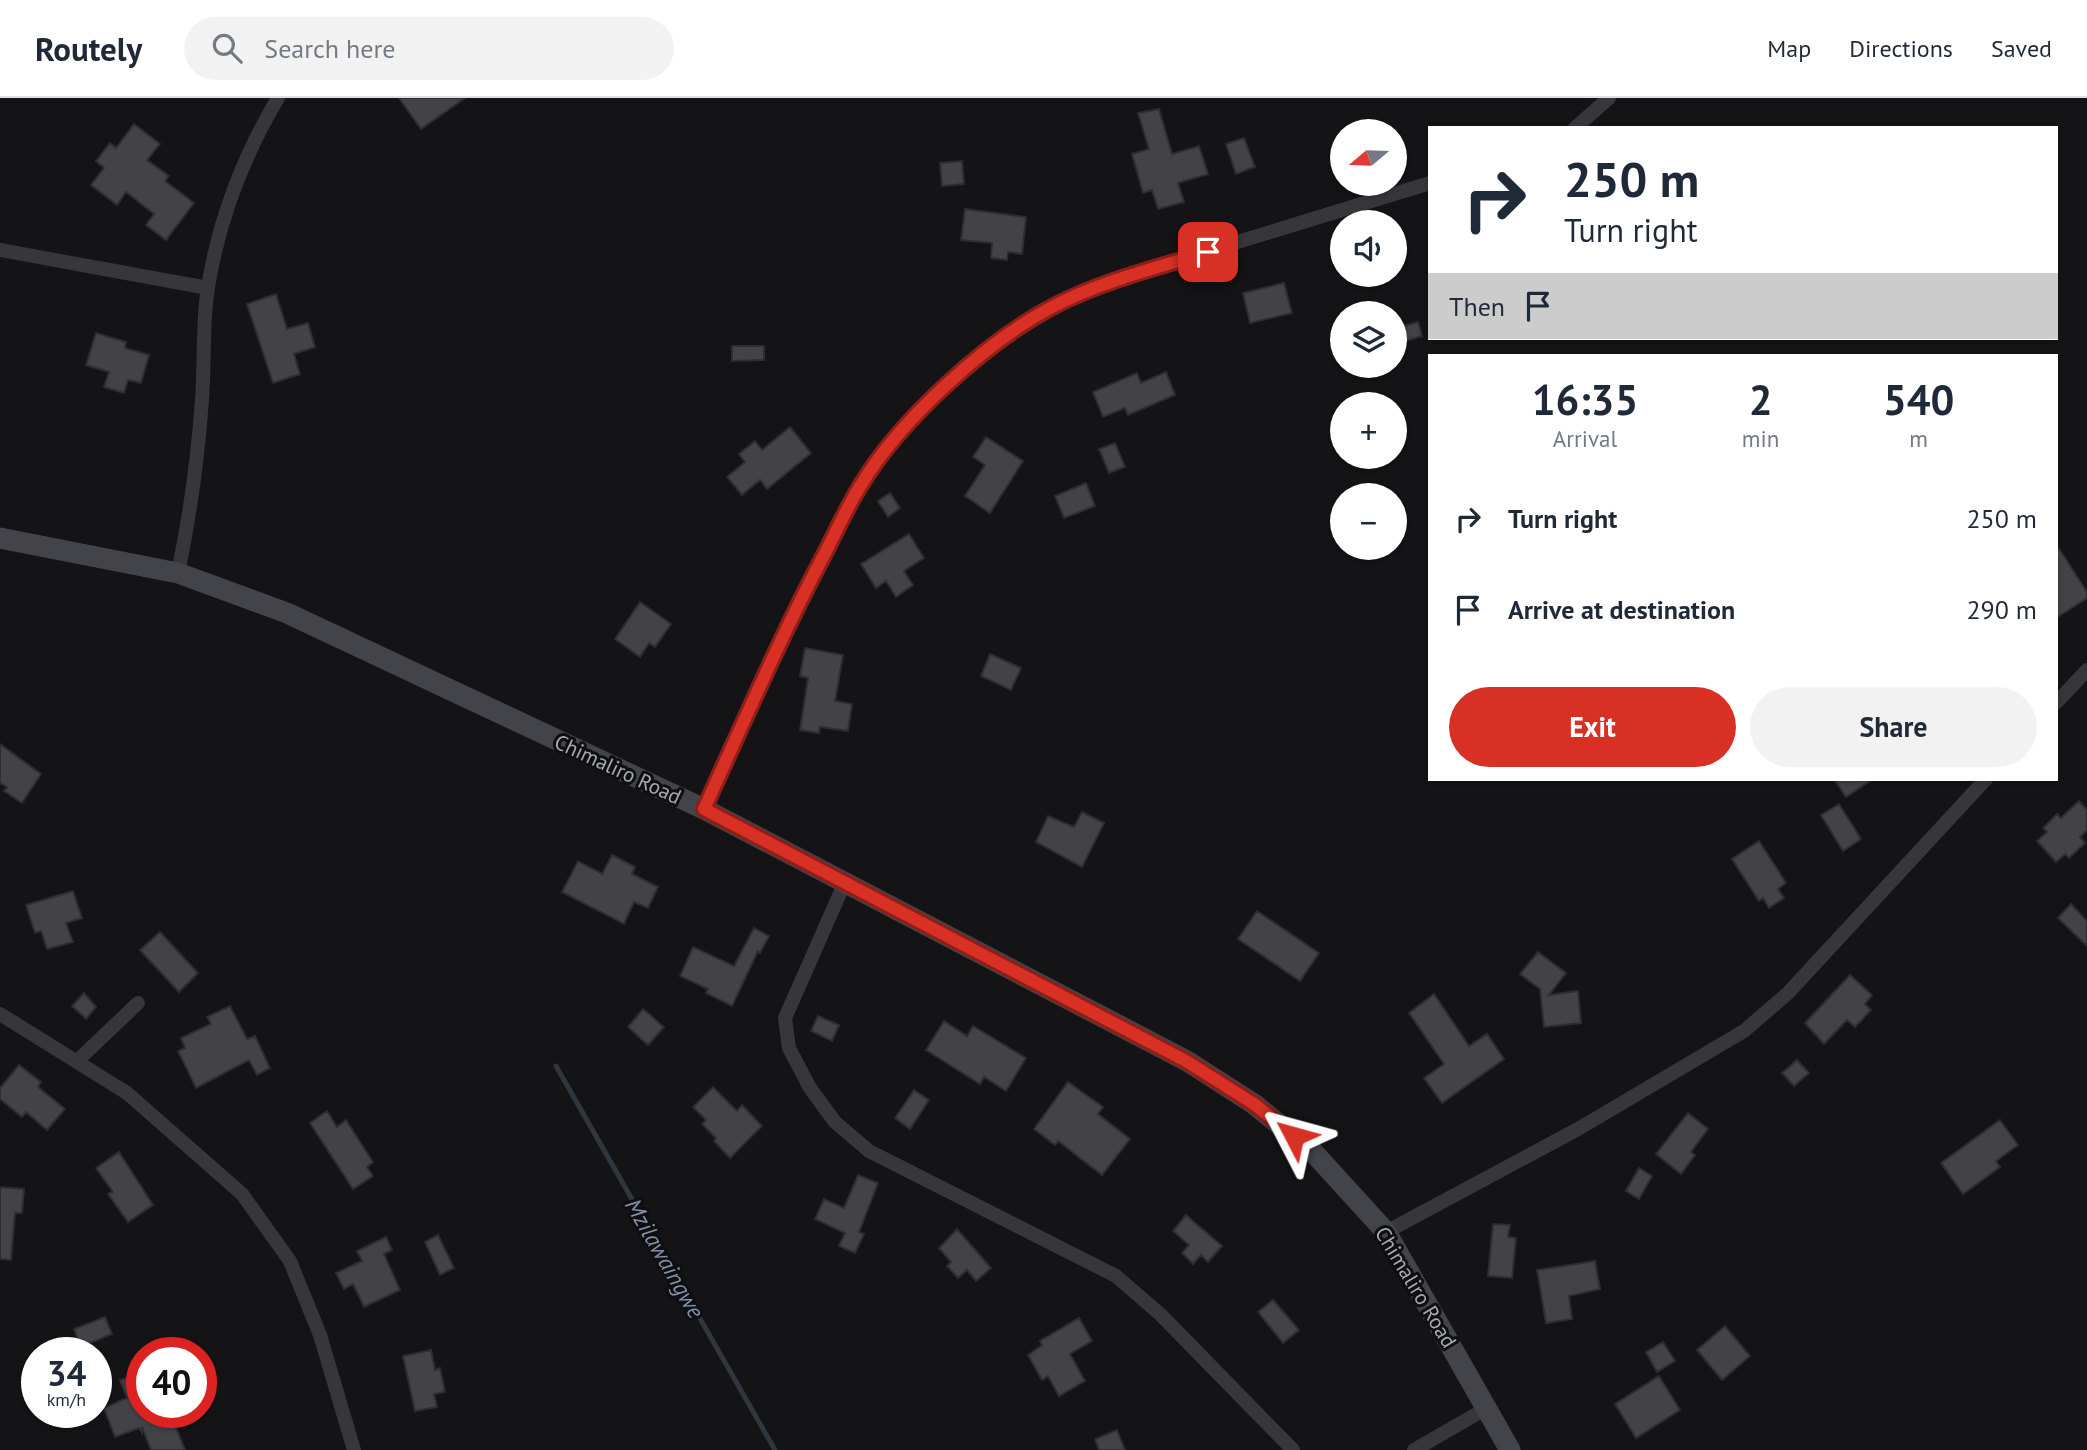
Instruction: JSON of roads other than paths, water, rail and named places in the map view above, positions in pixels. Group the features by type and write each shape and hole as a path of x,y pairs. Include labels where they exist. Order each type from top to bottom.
{"street":[{"path":"178,573 191,513 202,399 208,288 231,194 254,138 278,98"},
{"path":"1577,126 1609,98"},
{"path":"704,809 792,617 861,484 905,426 936,396 1014,331 1053,307 1101,284 1428,184"},
{"path":"0,250 208,288"},
{"name":"Chimaliro Road","path":"0,538 178,573 288,613 704,809 1186,1061 1254,1104 1314,1153 1386,1232 1510,1450"},
{"path":"2058,701 2087,670"},
{"path":"1386,1232 1578,1129 1744,1031 1788,993 1984,781"},
{"path":"845,882 785,1018 789,1048 810,1088 835,1122 869,1151 1116,1276 1190,1343 1293,1450"},
{"path":"77,1061 138,1003"},
{"path":"0,1014 127,1093 242,1194 290,1261 320,1335 354,1450"},
{"path":"1414,1450 1487,1408"}],"waterway":[{"name":"Mzilawaingwe","path":"556,1066 775,1450"}]}
